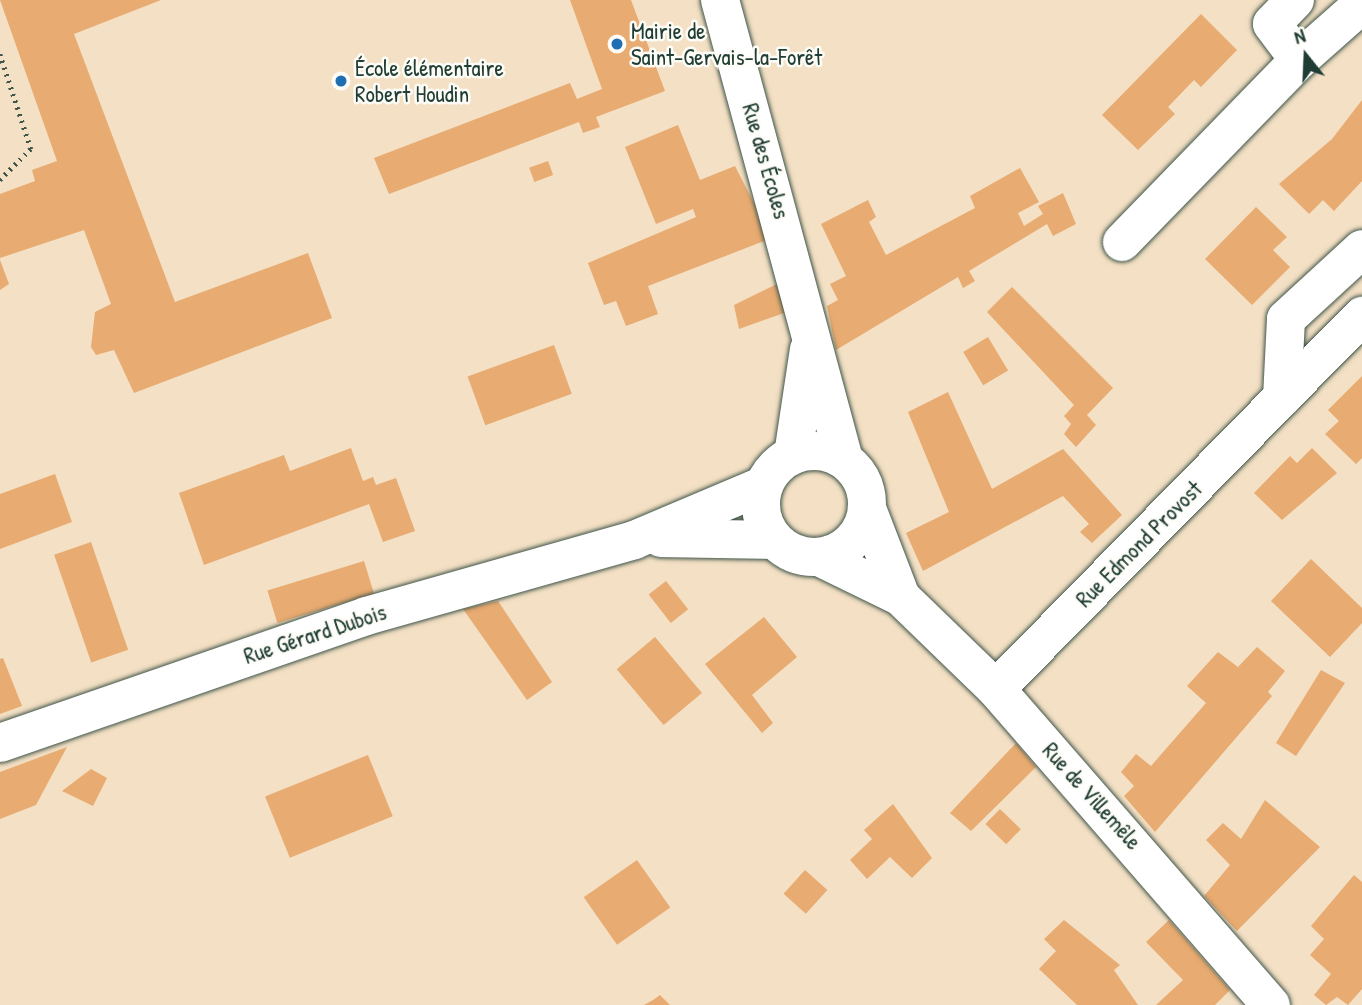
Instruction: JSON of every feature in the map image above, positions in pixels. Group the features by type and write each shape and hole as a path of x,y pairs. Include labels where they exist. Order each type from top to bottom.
{"street":[{"name":"Rue des Écoles","path":"720,0 810,322 844,459"},
{"path":"1295,0 1272,24 1299,60"},
{"path":"1122,242 1299,60 1358,5"},
{"path":"1282,398 1286,319 1362,249"},
{"name":"Rue Edmond Provost","path":"996,689 1362,316"},
{"name":"Rue des Écoles","path":"793,455 810,322"},
{"path":"820,451 844,459 863,481 868,511 853,542 821,558 800,557 774,540 760,509 764,485 793,455 820,451"},
{"name":"Rue Gérard Dubois","path":"0,743 366,616 634,540 764,485"},
{"name":"Rue de Villemêle","path":"868,511 901,597"},
{"name":"Rue Gérard Dubois","path":"634,540 774,540"},
{"name":"Rue de Villemêle","path":"821,558 901,597 996,689 1271,1005"}],"path":[{"path":"0,54 31,149 0,180"}],"building":[{"path":"0,0 161,0 74,34 175,302 308,253 332,318 134,393 114,350 96,355 91,347 95,312 111,304 84,230 0,258 0,194 35,181 32,170 57,161"},
{"path":"570,0 631,0 665,91 596,117 600,127 583,133 579,122 389,194 374,158 570,83 577,99 602,89"},
{"path":"1201,14 1237,50 1201,87 1194,80 1168,107 1175,114 1138,150 1102,115"},
{"path":"1362,100 1362,181 1334,211 1323,200 1309,214 1279,184 1332,139"},
{"path":"678,125 700,180 735,166 772,238 648,286 658,314 626,326 616,301 604,305 588,263 696,217 693,209 656,224 625,147"},
{"path":"548,161 553,175 534,182 529,168"},
{"path":"1020,168 1039,202 1018,213 1024,226 1043,214 1038,206 1063,193 1076,224 1053,236 1047,224 969,271 975,281 963,288 958,277 836,350 827,306 838,300 830,284 846,276 821,224 868,200 876,217 869,222 886,255 975,208 970,196"},
{"path":"1256,207 1287,237 1273,250 1290,267 1252,305 1205,259"},
{"path":"0,260 9,284 0,290"},
{"path":"779,283 784,313 739,329 734,305"},
{"path":"1012,287 1113,388 1087,415 1096,425 1076,447 1064,434 1071,424 1064,416 1074,405 987,312"},
{"path":"988,337 1008,370 983,385 963,352"},
{"path":"554,345 572,394 485,425 468,376"},
{"path":"1362,376 1362,458 1356,464 1325,434 1339,421 1328,410"},
{"path":"948,392 992,489 1063,449 1122,515 1092,543 1080,532 1089,524 1063,496 923,571 906,533 949,512 908,412"},
{"path":"351,448 363,481 373,477 376,485 396,478 415,531 383,542 369,504 204,565 179,493 284,455 290,471"},
{"path":"1312,448 1337,473 1282,520 1254,493 1290,456 1297,463"},
{"path":"55,474 72,522 0,549 0,494"},
{"path":"91,542 128,650 91,662 54,555"},
{"path":"1311,559 1362,608 1362,623 1330,657 1271,601"},
{"path":"364,561 374,594 277,623 267,591"},
{"path":"666,581 688,609 671,623 649,595"},
{"path":"498,601 552,682 527,700 463,609"},
{"path":"764,617 797,657 752,695 773,723 762,733 705,664"},
{"path":"655,637 702,693 664,725 617,669"},
{"path":"1257,647 1285,671 1268,692 1272,696 1155,832 1124,796 1134,786 1121,772 1136,754 1151,766 1206,703 1187,686 1218,652 1238,667"},
{"path":"3,658 22,706 0,714 0,659"},
{"path":"1321,670 1345,683 1296,756 1276,743"},
{"path":"1016,743 1036,767 971,831 950,813"},
{"path":"67,747 36,805 0,819 0,772"},
{"path":"368,755 393,816 290,858 265,797"},
{"path":"91,769 107,778 93,806 62,791"},
{"path":"1265,800 1320,847 1237,931 1204,896 1230,865 1206,840 1223,823 1241,839"},
{"path":"893,804 932,858 912,878 890,857 867,879 850,860 872,839 864,830"},
{"path":"1000,809 1021,829 1006,844 985,824"},
{"path":"637,860 670,908 617,945 584,897"},
{"path":"805,870 827,890 806,914 784,894"},
{"path":"1354,875 1362,882 1362,989 1348,1005 1337,997 1326,1005 1314,995 1331,974 1310,955 1324,939 1311,926"},
{"path":"1064,920 1120,965 1114,970 1138,1005 1077,1005 1039,969 1056,951 1044,939"},
{"path":"1169,920 1230,990 1215,1005 1156,1005 1183,980 1146,942"},
{"path":"660,995 670,1005 644,1005 653,1000"}],"place":[{"name":"Mairie de Saint-Gervais-la-Forêt","path":"617,44"},
{"name":"École élémentaire Robert Houdin","path":"341,81"}]}
